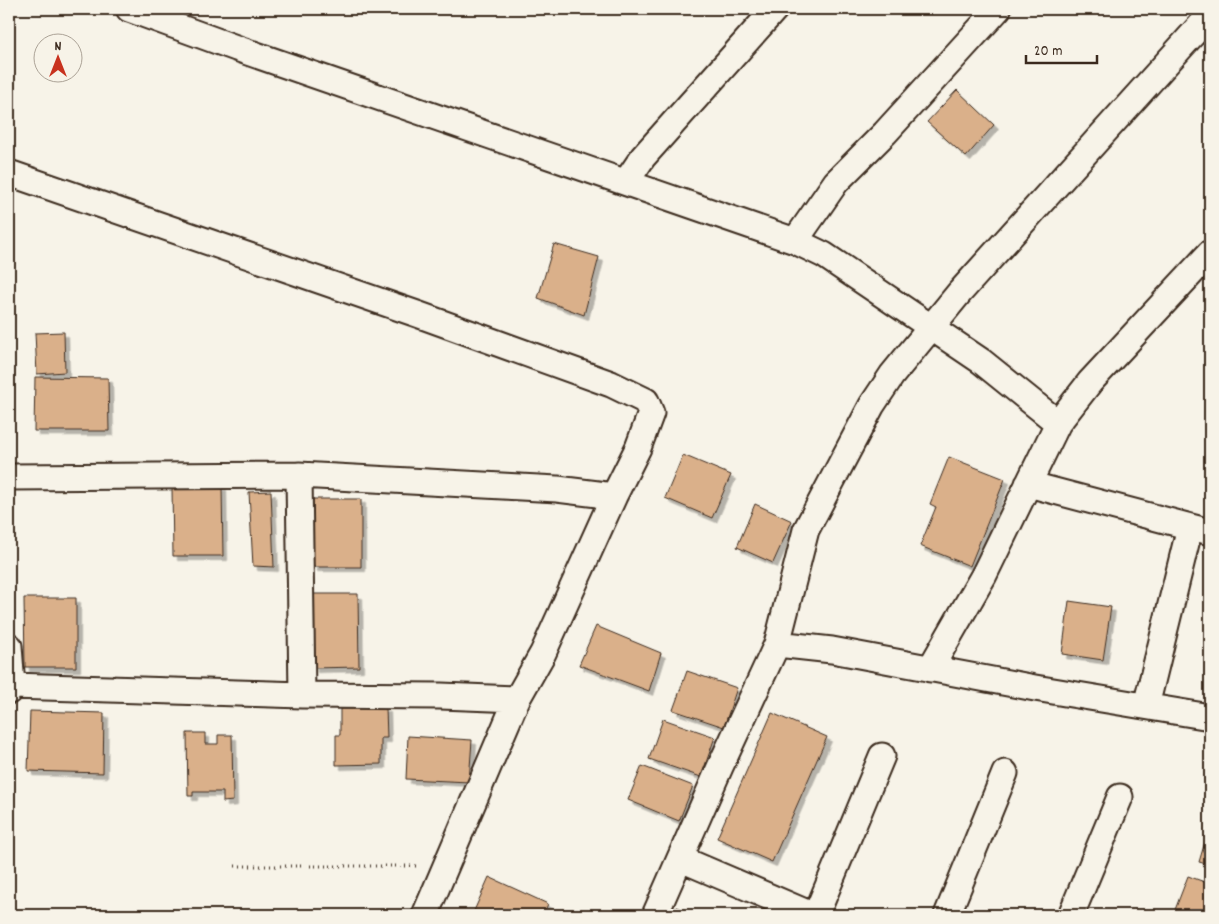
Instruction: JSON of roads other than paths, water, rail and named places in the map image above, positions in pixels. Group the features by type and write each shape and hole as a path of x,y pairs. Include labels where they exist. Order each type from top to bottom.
{"street":[{"path":"129,9 795,241 824,255 981,361 1058,423"},
{"path":"626,182 643,157 775,9"},
{"path":"795,241 836,182 885,133 998,9"},
{"path":"655,915 777,644 806,530 872,405 892,375 960,292 1210,15"},
{"path":"9,173 417,314 611,384 646,401 651,413 638,448 614,496 544,653 517,699 425,915"},
{"path":"930,669 984,575 1058,423 1090,382 1210,253"},
{"path":"9,477 299,475 557,489 614,496"},
{"path":"299,475 302,695"},
{"path":"1028,484 1200,529 1146,706"},
{"path":"777,644 832,650 930,669 1210,717"},
{"path":"9,646 10,688 517,699"},
{"path":"681,859 806,914 882,756"},
{"path":"947,915 1005,773"},
{"path":"1071,915 1120,797"}]}
